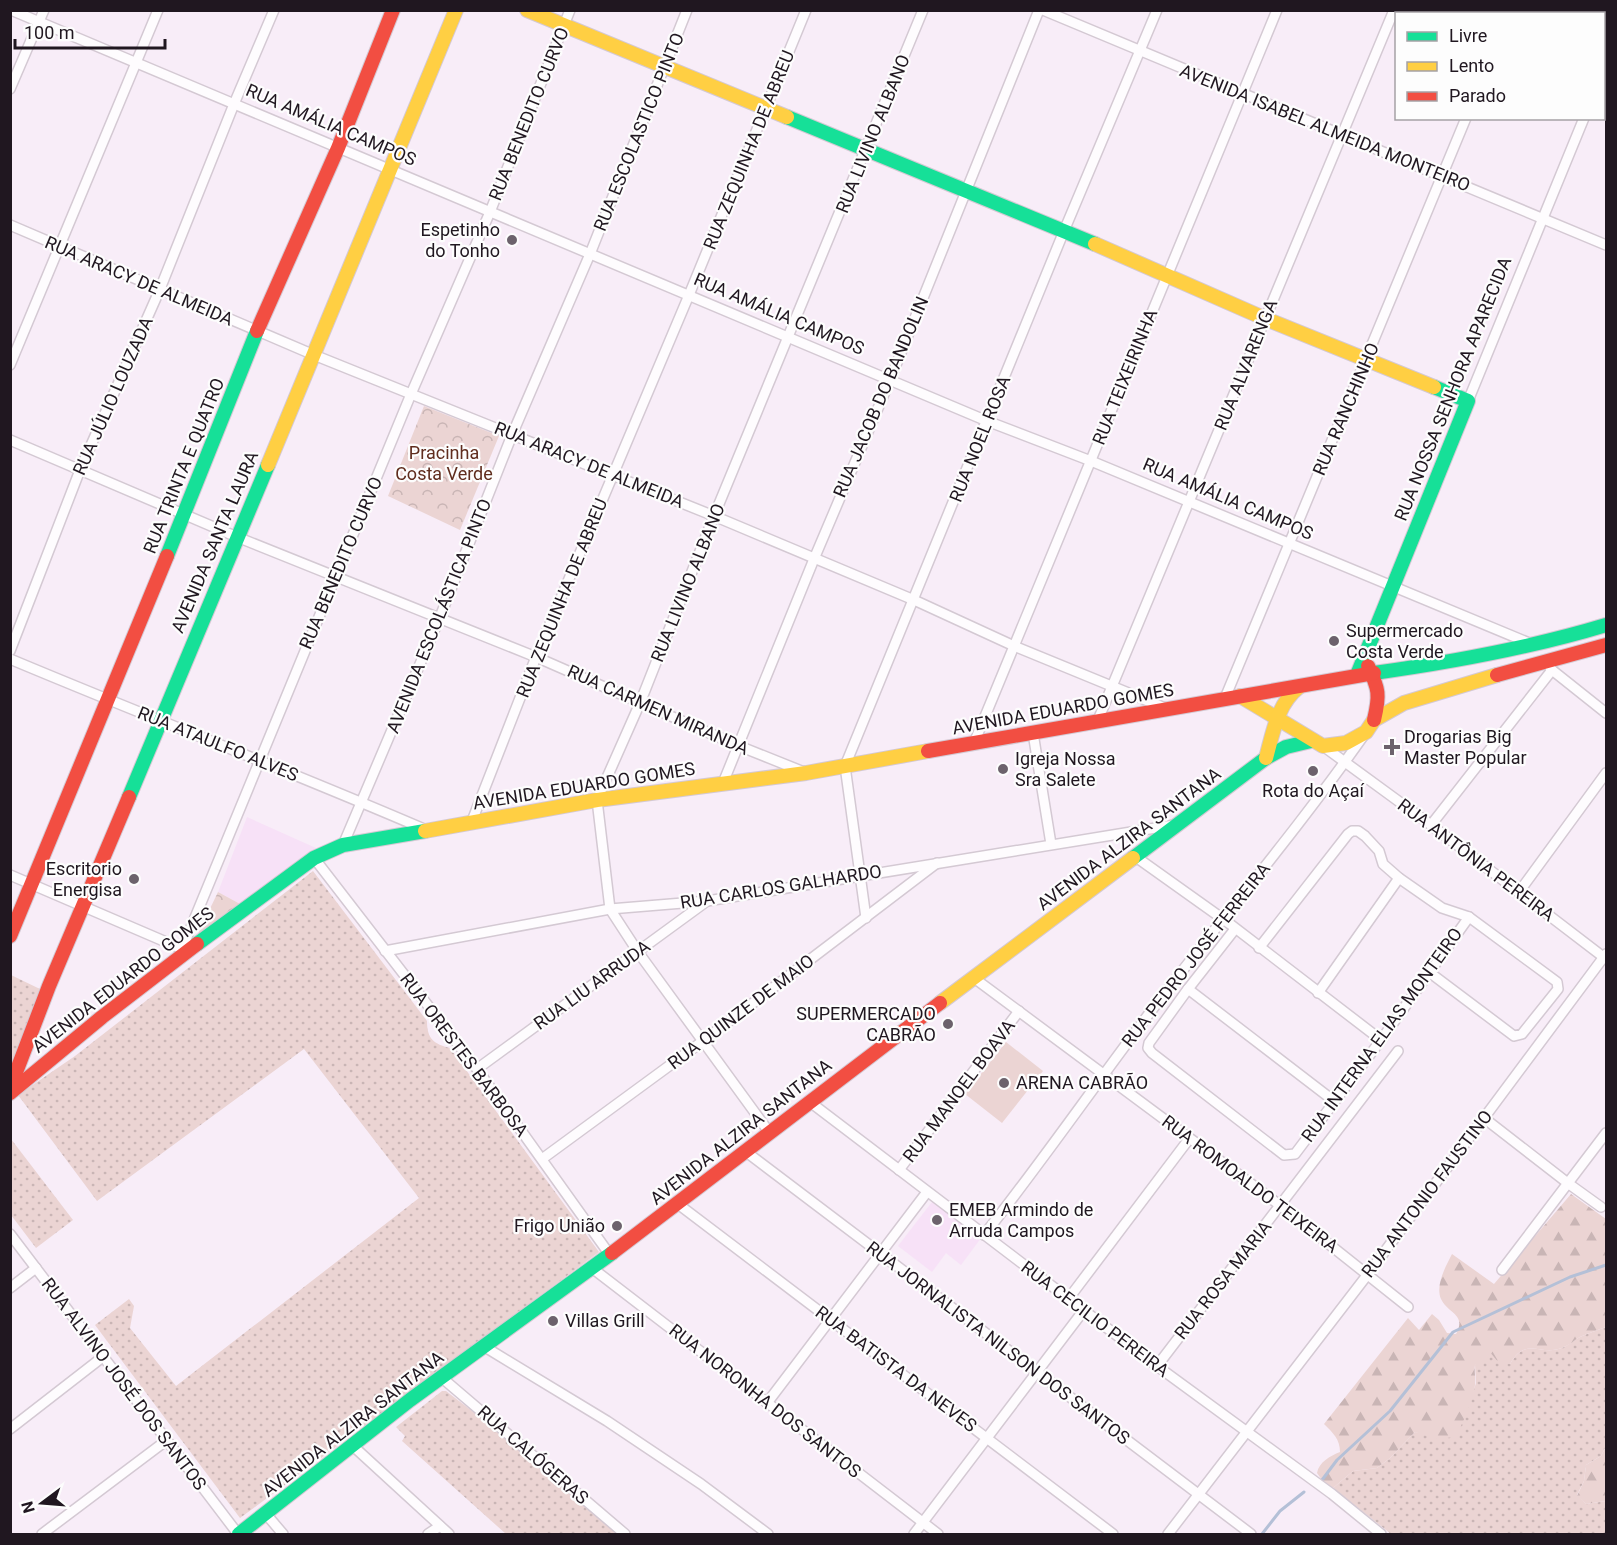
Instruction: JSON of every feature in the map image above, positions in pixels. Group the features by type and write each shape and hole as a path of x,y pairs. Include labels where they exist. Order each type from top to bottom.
{"main road":[{"name":"RUA TRINTA E QUATRO","path":"10,936 185,514 257,331 338,148 393,10"},
{"name":"AVENIDA SANTA LAURA","path":"10,1091 49,986 84,907 456,10"},
{"path":"527,10 1064,231 1266,319 1468,401"},
{"name":"RUA NOSSA SENHORA APARECIDA","path":"1363,674 1366,652 1468,401"},
{"path":"1266,758 1281,706 1290,692 1303,685 1467,659 1534,645 1606,625"},
{"path":"1240,696 1317,743 1346,743 1404,703 1549,665 1606,645"},
{"path":"1363,674 1378,686 1379,698 1370,726"},
{"name":"AVENIDA EDUARDO GOMES","path":"10,1091 184,950 314,858 343,845 597,800 807,773 1303,685"},
{"name":"AVENIDA ALZIRA SANTANA","path":"239,1534 441,1377 678,1204 769,1132 1266,758 1286,747 1317,743"}],"street":[{"name":"RUA AMÁLIA CAMPOS","path":"12,10 987,421 1091,461 1534,645"},
{"path":"10,89 44,10"},
{"path":"10,365 158,10"},
{"name":"RUA JÚLIO LOUZADA","path":"10,651 80,470 160,289 274,10"},
{"name":"RUA BENEDITO CURVO","path":"184,950 411,394 490,212 570,10"},
{"name":"RUA ESCOLASTICO PINTO","path":"590,254 687,10"},
{"name":"RUA ZEQUINHA DE ABREU","path":"472,821 536,657 689,296 806,10"},
{"name":"RUA LIVINO ALBANO","path":"597,800 640,703 714,516 923,10"},
{"name":"RUA JACOB DO BANDOLIN","path":"723,783 890,380 1038,10"},
{"name":"AVENIDA ISABEL ALMEIDA MONTEIRO","path":"1043,10 1606,245"},
{"name":"RUA NOEL ROSA","path":"845,766 1157,10"},
{"name":"RUA TEIXEIRINHA","path":"974,743 1277,10"},
{"name":"RUA ALVARENGA","path":"1098,720 1394,10"},
{"name":"RUA RANCHINHO","path":"1225,698 1465,120"},
{"name":"RUA NOSSA SENHORA APARECIDA","path":"1468,401 1583,120"},
{"name":"RUA ARACY DE ALMEIDA","path":"10,225 314,355 714,516 1166,709"},
{"name":"AVENIDA ESCOLÁSTICA PINTO","path":"343,845 440,617 512,435 590,254"},
{"name":"RUA CARMEN MIRANDA","path":"10,440 335,578 440,617 536,657 739,746 807,773"},
{"name":"RUA ATAULFO ALVES","path":"10,659 362,802 425,830"},
{"path":"1431,825 1549,665 1606,713"},
{"name":"RUA PEDRO JOSÉ FERREIRA","path":"984,1235 1222,919 1308,813 1370,726"},
{"path":"1033,733 1051,844"},
{"name":"RUA ANTÔNIA PEREIRA","path":"1317,743 1431,825 1606,957"},
{"path":"845,766 866,918"},
{"path":"1519,892 1606,773"},
{"path":"597,800 610,909 638,952 769,1132"},
{"name":"RUA CARLOS GALHARDO","path":"385,951 610,909 707,901 1177,825"},
{"path":"1259,948 1348,834 1358,831 1376,845 1383,864 1400,878 1442,908 1469,917 1557,982 1558,989 1522,1035 1514,1036 1429,972"},
{"path":"1136,856 1381,1040"},
{"name":"RUA ORESTES BARBOSA","path":"314,858 477,1069 610,1255"},
{"name":"RUA QUINZE DE MAIO","path":"542,1159 703,1041 938,862"},
{"path":"10,875 184,950"},
{"path":"1318,993 1400,878"},
{"name":"RUA LIU ARRUDA","path":"477,1069 707,901"},
{"name":"RUA INTERNA ELIAS MONTEIRO","path":"1188,989 1149,1043 1148,1048 1284,1155 1294,1154 1381,1040 1469,917"},
{"path":"1235,929 1188,989 1334,1101"},
{"name":"RUA ANTONIO FAUSTINO","path":"1168,1534 1368,1274 1606,957"},
{"name":"RUA ROMOALDO TEIXEIRA","path":"974,978 1281,1206 1408,1307"},
{"name":"RUA MANOEL BOAVA","path":"899,1170 1019,1011"},
{"name":"RUA ROSA MARIA","path":"1157,1366 1398,1051"},
{"name":"RUA CECILIO PEREIRA","path":"810,1102 1382,1534"},
{"path":"1484,1118 1601,1207"},
{"path":"1502,1270 1606,1133"},
{"path":"1069,1298 1189,1139"},
{"name":"RUA JORNALISTA NILSON DOS SANTOS","path":"745,1151 1251,1534"},
{"path":"767,1403 927,1192"},
{"name":"RUA BATISTA DA NEVES","path":"678,1204 1113,1534"},
{"name":"RUA ALVINO JOSÉ DOS SANTOS","path":"10,1234 239,1534"},
{"name":"RUA NORONHA DOS SANTOS","path":"592,1268 938,1534"},
{"path":"10,1288 36,1269"},
{"path":"914,1534 1084,1310"},
{"path":"485,1347 607,1421 701,1484 768,1534"},
{"path":"10,1429 104,1356"},
{"name":"RUA CALÓGERAS","path":"441,1377 625,1534"},
{"path":"42,1534 167,1440"},
{"path":"353,1446 448,1534"},
{"path":"267,1514 283,1534"},
{"path":"428,1534 440,1526"}],"shaded area":[{"path":"247,817 316,848 242,905 218,892"},
{"name":"EMEB Armindo de Arruda Campos","path":"932,1202 981,1238 961,1265 946,1253 932,1272 898,1246"}],"green space":[{"name":"Pracinha Costa Verde","path":"424,406 499,436 460,530 388,496"},
{"path":"313,871 427,1021 428,1032 433,1040 450,1048 599,1252 240,1518 95,1325 129,1299 134,1306 130,1328 176,1386 419,1198 304,1049 97,1201 18,1095 75,1056"},
{"path":"218,892 242,905 194,942"},
{"path":"11,975 42,990 11,1064"},
{"name":"ARENA CABRÃO","path":"1006,1042 1043,1071 1002,1123 965,1094"},
{"path":"11,1139 73,1220 36,1248 11,1215"},
{"path":"1571,1194 1606,1219 1606,1327 1556,1350 1528,1349 1522,1351 1510,1364 1499,1363 1489,1351 1483,1363 1475,1365 1472,1398 1455,1437 1437,1439 1415,1432 1377,1468 1353,1471 1333,1488 1322,1480 1317,1473 1320,1466 1340,1452 1333,1433 1324,1424 1408,1318 1419,1330 1432,1314 1447,1333 1456,1334 1459,1327 1458,1318 1444,1304 1439,1288 1452,1254 1494,1284"},
{"path":"1606,1327 1606,1446 1601,1456 1586,1465 1584,1481 1577,1495 1586,1504 1606,1501 1606,1534 1391,1534 1333,1488 1353,1471 1377,1468 1415,1432 1422,1433 1468,1407 1476,1383 1475,1365 1489,1350 1510,1364 1522,1351 1528,1349 1556,1350"},
{"path":"442,1391 446,1391 476,1414 617,1534 506,1534 402,1441 405,1436 396,1427"},
{"path":"1606,1446 1606,1501 1586,1504 1577,1496 1584,1481 1586,1465 1601,1456"}],"waterway":[{"path":"1322,1480 1337,1460 1390,1411 1453,1332 1570,1277 1606,1265"},
{"path":"1262,1534 1280,1511 1304,1492"}],"traffic: fast":[{"path":"787,117 1095,244"},
{"path":"167,556 257,331"},
{"path":"1357,675 1468,401 1434,387"},
{"path":"129,797 268,465"},
{"path":"1374,673 1491,654 1606,625"},
{"path":"1133,858 1266,758 1286,747 1311,741"},
{"path":"197,944 314,858 343,845 425,831"},
{"path":"239,1534 410,1400 612,1253"}],"traffic: slow":[{"path":"268,465 456,10"},
{"path":"527,10 787,117"},
{"path":"1095,244 1266,319 1434,387"},
{"path":"1240,696 1323,746 1346,743 1366,732 1374,720 1404,703 1497,675"},
{"path":"1266,758 1281,710 1299,687"},
{"path":"425,831 597,800 806,773 928,751"},
{"path":"940,1003 1133,858"}],"traffic: jam":[{"path":"257,331 338,148 393,10"},
{"path":"10,936 167,556"},
{"path":"1497,675 1606,645"},
{"path":"1368,666 1377,692 1374,720"},
{"path":"928,751 1374,673"},
{"path":"10,1088 49,986 129,797"},
{"path":"10,1093 102,1017 197,944"},
{"path":"612,1253 940,1003"}],"place":[{"name":"Espetinho do Tonho","path":"512,240"},
{"name":"Supermercado Costa Verde","path":"1334,641"},
{"name":"Drogarias Big Master Popular","path":"1392,747"},
{"name":"Igreja Nossa Sra Salete","path":"1003,769"},
{"name":"Rota do Açaí","path":"1313,771"},
{"name":"Escritorio Energisa","path":"134,879"},
{"name":"SUPERMERCADO CABRÃO","path":"948,1024"},
{"name":"ARENA CABRÃO","path":"1004,1083"},
{"name":"EMEB Armindo de Arruda Campos","path":"937,1220"},
{"name":"Frigo União","path":"617,1226"},
{"name":"Villas Grill","path":"553,1321"}]}
